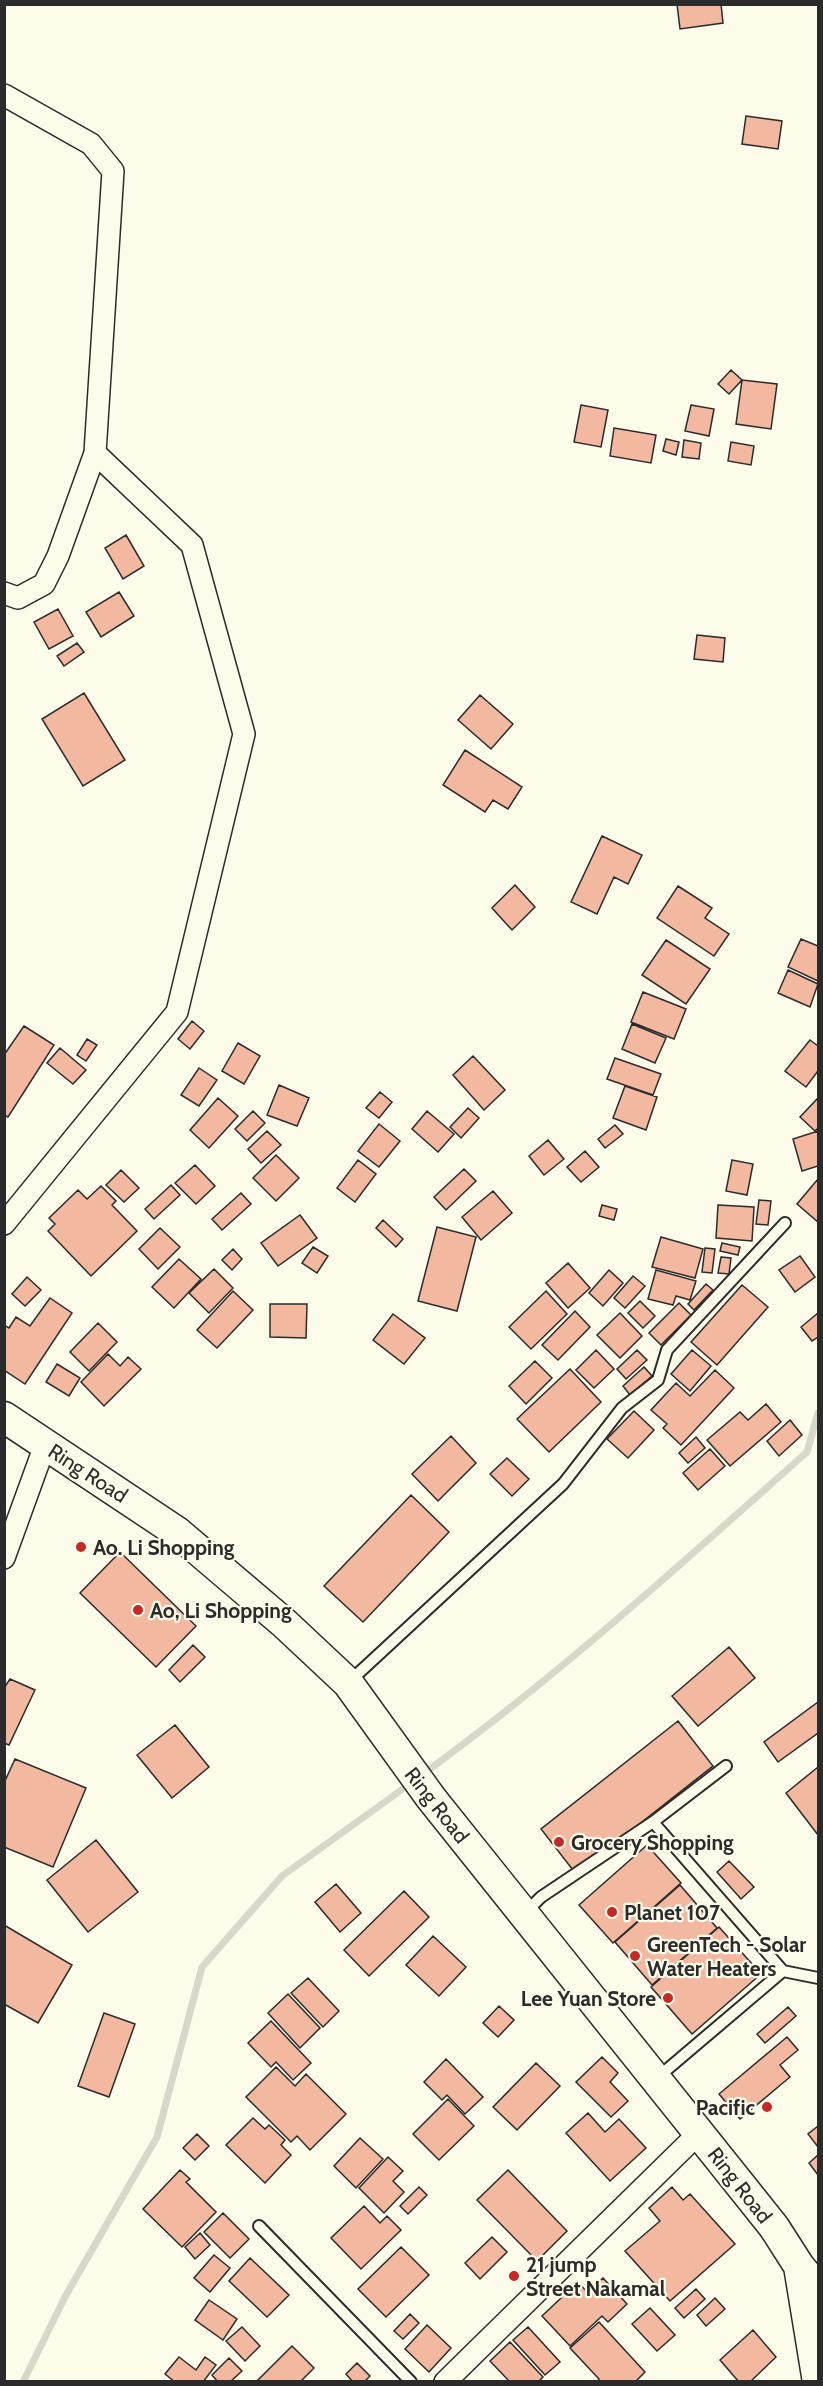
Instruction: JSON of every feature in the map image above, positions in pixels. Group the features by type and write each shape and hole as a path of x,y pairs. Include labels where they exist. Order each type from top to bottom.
{"main road":[{"name":"Ring Road","path":"4,1417 177,1532 284,1623 348,1683 431,1798 774,2227 799,2266 819,2289"},
{"name":"Ring Road","path":"799,2266 818,2382"}],"street":[{"path":"4,95 91,144 113,171 95,453 58,556 44,584 18,598 4,593"},
{"path":"4,1224 177,1012 244,734 192,545 95,453"},
{"path":"4,1558 45,1445"},
{"path":"445,2382 699,2133"}],"lane":[{"path":"348,1683 563,1484 622,1408 658,1380 667,1350 785,1223"},
{"path":"523,1914 541,1897 653,1822 726,1766"},
{"path":"653,1822 783,1971 819,1978"},
{"path":"655,2080 783,1971"},
{"path":"259,2226 411,2382"}],"building":[{"path":"677,4 721,4 723,23 680,29"},
{"path":"746,116 782,121 778,149 742,144"},
{"path":"731,370 742,380 729,394 718,384"},
{"path":"742,380 777,384 771,429 736,424"},
{"path":"581,405 608,410 601,447 574,442"},
{"path":"691,405 714,409 709,436 685,431"},
{"path":"614,428 656,435 651,463 610,456"},
{"path":"666,439 679,442 676,455 663,451"},
{"path":"684,440 701,443 699,459 682,457"},
{"path":"731,442 754,446 751,465 728,461"},
{"path":"126,535 144,566 123,579 105,548"},
{"path":"119,592 134,616 101,637 86,612"},
{"path":"58,609 73,636 49,649 34,622"},
{"path":"697,635 725,638 723,662 694,659"},
{"path":"77,643 84,652 64,666 57,656"},
{"path":"84,693 125,760 83,786 42,719"},
{"path":"480,695 513,724 491,749 458,720"},
{"path":"465,750 522,787 508,809 493,800 485,812 443,785"},
{"path":"602,836 642,855 628,884 614,877 597,914 571,902"},
{"path":"515,885 535,907 512,930 492,908"},
{"path":"678,886 712,908 705,918 729,934 714,956 657,918"},
{"path":"801,939 818,946 818,981 788,967"},
{"path":"666,940 710,969 686,1004 642,975"},
{"path":"788,970 818,984 810,1007 778,993"},
{"path":"643,992 686,1009 674,1039 631,1022"},
{"path":"192,1021 204,1031 190,1049 178,1039"},
{"path":"632,1024 666,1038 655,1063 622,1049"},
{"path":"24,1026 54,1045 8,1117 4,1115 4,1055"},
{"path":"87,1039 97,1045 86,1061 77,1055"},
{"path":"810,1040 818,1046 818,1071 806,1087 785,1071"},
{"path":"238,1043 260,1056 244,1084 222,1071"},
{"path":"60,1048 86,1070 73,1084 47,1063"},
{"path":"473,1056 505,1090 484,1110 453,1075"},
{"path":"615,1058 661,1074 653,1095 607,1079"},
{"path":"199,1068 217,1080 199,1106 181,1095"},
{"path":"279,1085 309,1098 297,1126 267,1115"},
{"path":"625,1086 657,1097 646,1130 613,1118"},
{"path":"380,1092 392,1102 379,1118 366,1108"},
{"path":"218,1098 238,1116 209,1148 190,1130"},
{"path":"818,1098 818,1128 815,1131 800,1117"},
{"path":"468,1108 479,1118 461,1138 450,1127"},
{"path":"253,1111 265,1123 247,1141 235,1129"},
{"path":"427,1111 454,1134 438,1152 412,1129"},
{"path":"379,1124 400,1141 379,1167 358,1151"},
{"path":"615,1125 623,1134 605,1148 598,1139"},
{"path":"267,1131 281,1145 261,1163 248,1149"},
{"path":"818,1131 818,1166 802,1171 793,1139"},
{"path":"548,1140 564,1159 544,1175 529,1156"},
{"path":"585,1151 599,1167 581,1182 567,1167"},
{"path":"276,1155 299,1178 276,1201 253,1178"},
{"path":"358,1160 376,1174 355,1202 337,1188"},
{"path":"732,1160 753,1164 747,1195 726,1191"},
{"path":"195,1165 215,1186 196,1204 175,1183"},
{"path":"464,1169 476,1181 446,1210 434,1197"},
{"path":"121,1170 139,1188 124,1202 106,1185"},
{"path":"818,1179 818,1222 797,1204"},
{"path":"171,1185 180,1195 154,1219 145,1209"},
{"path":"101,1186 116,1201 112,1205 137,1231 91,1276 48,1231 55,1224 49,1218 78,1190 87,1199"},
{"path":"493,1191 512,1213 481,1240 462,1217"},
{"path":"241,1193 251,1204 222,1230 212,1219"},
{"path":"759,1200 771,1201 768,1225 756,1224"},
{"path":"602,1205 617,1209 614,1220 599,1216"},
{"path":"718,1205 754,1207 752,1241 716,1238"},
{"path":"300,1215 317,1238 278,1266 261,1243"},
{"path":"383,1220 403,1239 396,1247 376,1228"},
{"path":"437,1227 476,1237 457,1311 418,1301"},
{"path":"160,1228 180,1247 158,1269 139,1249"},
{"path":"661,1237 703,1249 695,1278 652,1267"},
{"path":"722,1243 740,1247 738,1255 720,1251"},
{"path":"313,1247 328,1256 317,1273 302,1263"},
{"path":"705,1248 715,1249 712,1273 702,1272"},
{"path":"233,1249 242,1259 232,1270 222,1260"},
{"path":"800,1256 815,1277 795,1292 779,1270"},
{"path":"721,1257 731,1258 729,1274 718,1273"},
{"path":"179,1259 201,1279 174,1308 152,1287"},
{"path":"568,1263 590,1288 568,1308 546,1283"},
{"path":"214,1269 233,1288 209,1313 189,1293"},
{"path":"609,1270 623,1283 603,1306 589,1293"},
{"path":"656,1270 696,1281 690,1300 676,1296 673,1305 648,1299"},
{"path":"633,1276 645,1286 625,1308 614,1298"},
{"path":"27,1277 41,1290 25,1306 12,1294"},
{"path":"706,1284 713,1290 694,1310 688,1304"},
{"path":"742,1285 768,1307 717,1365 691,1342"},
{"path":"233,1291 253,1310 217,1348 197,1330"},
{"path":"546,1291 567,1314 531,1349 509,1327"},
{"path":"50,1298 72,1313 25,1384 4,1370 4,1325 9,1328 16,1317 30,1326"},
{"path":"640,1301 655,1316 643,1328 628,1313"},
{"path":"679,1303 691,1315 661,1345 649,1333"},
{"path":"270,1304 307,1304 306,1338 270,1337"},
{"path":"575,1311 590,1327 558,1360 542,1345"},
{"path":"620,1313 642,1336 620,1358 597,1335"},
{"path":"818,1313 818,1337 812,1341 801,1327"},
{"path":"393,1314 425,1338 404,1364 373,1340"},
{"path":"98,1323 117,1342 89,1371 70,1352"},
{"path":"596,1350 614,1369 594,1388 576,1370"},
{"path":"637,1350 647,1360 626,1379 617,1369"},
{"path":"692,1350 711,1366 690,1391 671,1374"},
{"path":"108,1354 120,1366 128,1357 141,1369 104,1406 81,1382"},
{"path":"535,1361 552,1378 526,1404 509,1386"},
{"path":"57,1364 80,1378 69,1396 46,1382"},
{"path":"644,1367 652,1376 630,1395 623,1386"},
{"path":"570,1369 601,1402 549,1452 517,1419"},
{"path":"715,1370 734,1388 681,1445 663,1428 667,1424 651,1410 676,1383 690,1396"},
{"path":"766,1404 781,1422 730,1466 707,1440 740,1412 748,1420"},
{"path":"634,1411 654,1430 628,1458 607,1439"},
{"path":"790,1420 802,1435 779,1456 767,1441"},
{"path":"451,1436 476,1463 438,1501 412,1474"},
{"path":"696,1437 705,1448 688,1463 679,1453"},
{"path":"710,1449 725,1466 698,1490 683,1473"},
{"path":"507,1458 529,1479 512,1496 490,1474"},
{"path":"411,1495 449,1532 363,1622 324,1586"},
{"name":"Ao, Li Shopping","path":"120,1552 196,1626 156,1667 80,1593"},
{"path":"193,1645 205,1657 180,1682 169,1670"},
{"path":"729,1647 755,1678 698,1726 672,1696"},
{"path":"10,1679 35,1690 9,1745 4,1743 4,1688"},
{"path":"818,1702 818,1733 778,1762 764,1742"},
{"path":"678,1721 713,1766 576,1874 541,1829"},
{"path":"175,1725 209,1767 172,1798 137,1755"},
{"path":"15,1759 86,1788 53,1867 4,1847 4,1783"},
{"path":"818,1767 818,1835 786,1793"},
{"path":"96,1840 138,1892 88,1932 47,1880"},
{"path":"647,1845 681,1883 613,1943 579,1905"},
{"path":"729,1861 754,1887 741,1899 717,1872"},
{"path":"336,1884 361,1913 340,1932 315,1902"},
{"path":"680,1885 717,1928 652,1985 615,1942"},
{"path":"404,1891 429,1917 369,1976 344,1950"},
{"path":"4,1925 72,1965 38,2023 4,2004"},
{"path":"719,1927 761,1974 692,2034 651,1987"},
{"path":"433,1936 466,1967 439,1996 406,1965"},
{"path":"308,1978 339,2011 323,2027 291,1993"},
{"path":"288,1994 320,2028 300,2048 268,2013"},
{"path":"499,2006 514,2020 498,2037 483,2023"},
{"path":"788,2007 796,2016 765,2043 757,2034"},
{"path":"104,2013 135,2024 109,2097 78,2086"},
{"path":"271,2021 311,2063 293,2080 276,2062 271,2067 248,2043"},
{"path":"787,2037 798,2050 780,2065 790,2077 740,2119 719,2094"},
{"path":"602,2057 618,2073 610,2082 628,2101 611,2117 576,2082"},
{"path":"446,2059 483,2097 465,2114 447,2095 442,2100 424,2082"},
{"path":"536,2063 560,2086 517,2130 493,2107"},
{"path":"276,2067 295,2086 306,2074 346,2114 310,2150 297,2136 291,2142 246,2097"},
{"path":"448,2099 474,2126 439,2160 413,2134"},
{"path":"588,2113 605,2132 619,2119 646,2148 610,2181 566,2133"},
{"path":"253,2118 265,2129 269,2125 285,2140 281,2145 291,2155 265,2183 226,2145"},
{"path":"818,2126 818,2147 808,2134"},
{"path":"197,2134 209,2146 195,2160 183,2148"},
{"path":"360,2138 383,2159 356,2188 334,2166"},
{"path":"818,2155 818,2175 809,2163"},
{"path":"388,2157 403,2171 393,2181 404,2192 384,2213 359,2188"},
{"path":"180,2170 190,2179 186,2182 216,2212 182,2247 143,2209"},
{"path":"508,2170 567,2231 537,2261 477,2200"},
{"path":"419,2187 427,2195 408,2214 400,2206"},
{"path":"672,2187 683,2200 690,2194 735,2244 670,2301 625,2251 660,2221 649,2208"},
{"path":"364,2206 380,2223 387,2216 401,2230 361,2269 331,2238"},
{"path":"223,2213 249,2239 230,2258 204,2232"},
{"path":"200,2233 210,2245 195,2259 185,2247"},
{"path":"492,2237 507,2252 480,2279 465,2263"},
{"path":"401,2247 429,2275 386,2317 358,2289"},
{"path":"214,2255 230,2268 210,2292 194,2278"},
{"path":"250,2258 289,2295 267,2317 229,2281"},
{"path":"603,2278 627,2304 608,2322 602,2316 570,2346 542,2316 578,2282 587,2292"},
{"path":"696,2289 705,2299 684,2318 675,2308"},
{"path":"715,2298 725,2309 706,2326 697,2315"},
{"path":"209,2300 237,2319 223,2340 195,2320"},
{"path":"650,2308 675,2335 657,2351 632,2324"},
{"path":"410,2314 419,2323 403,2339 394,2331"},
{"path":"599,2322 645,2372 635,2382 597,2382 599,2379 570,2348"},
{"path":"427,2325 451,2348 429,2372 405,2349"},
{"path":"242,2327 260,2346 245,2361 226,2341"},
{"path":"528,2327 560,2362 545,2375 513,2340"},
{"path":"753,2330 776,2357 750,2382 739,2382 720,2360"},
{"path":"510,2342 543,2377 538,2382 510,2382 490,2361"},
{"path":"292,2346 314,2368 300,2382 260,2382 258,2380"},
{"path":"179,2357 196,2370 205,2357 216,2365 203,2382 175,2382 165,2374"},
{"path":"229,2358 242,2371 230,2382 218,2382 212,2375"},
{"path":"357,2363 370,2376 364,2382 353,2382 346,2374"}],"waterway":[{"path":"423,1774 571,1658 807,1452 818,1413"},
{"path":"23,2382 66,2295 157,2137 202,1967 282,1876 411,1783"}],"place":[{"name":"Ao. Li Shopping","path":"81,1547"},
{"name":"Ao, Li Shopping","path":"138,1610"},
{"name":"Grocery Shopping","path":"559,1842"},
{"name":"Planet 107","path":"612,1912"},
{"name":"GreenTech - Solar Water Heaters","path":"635,1956"},
{"name":"Lee Yuan Store","path":"668,1998"},
{"name":"Pacific","path":"767,2107"},
{"name":"21 jump Street Nakamal","path":"514,2276"}]}
